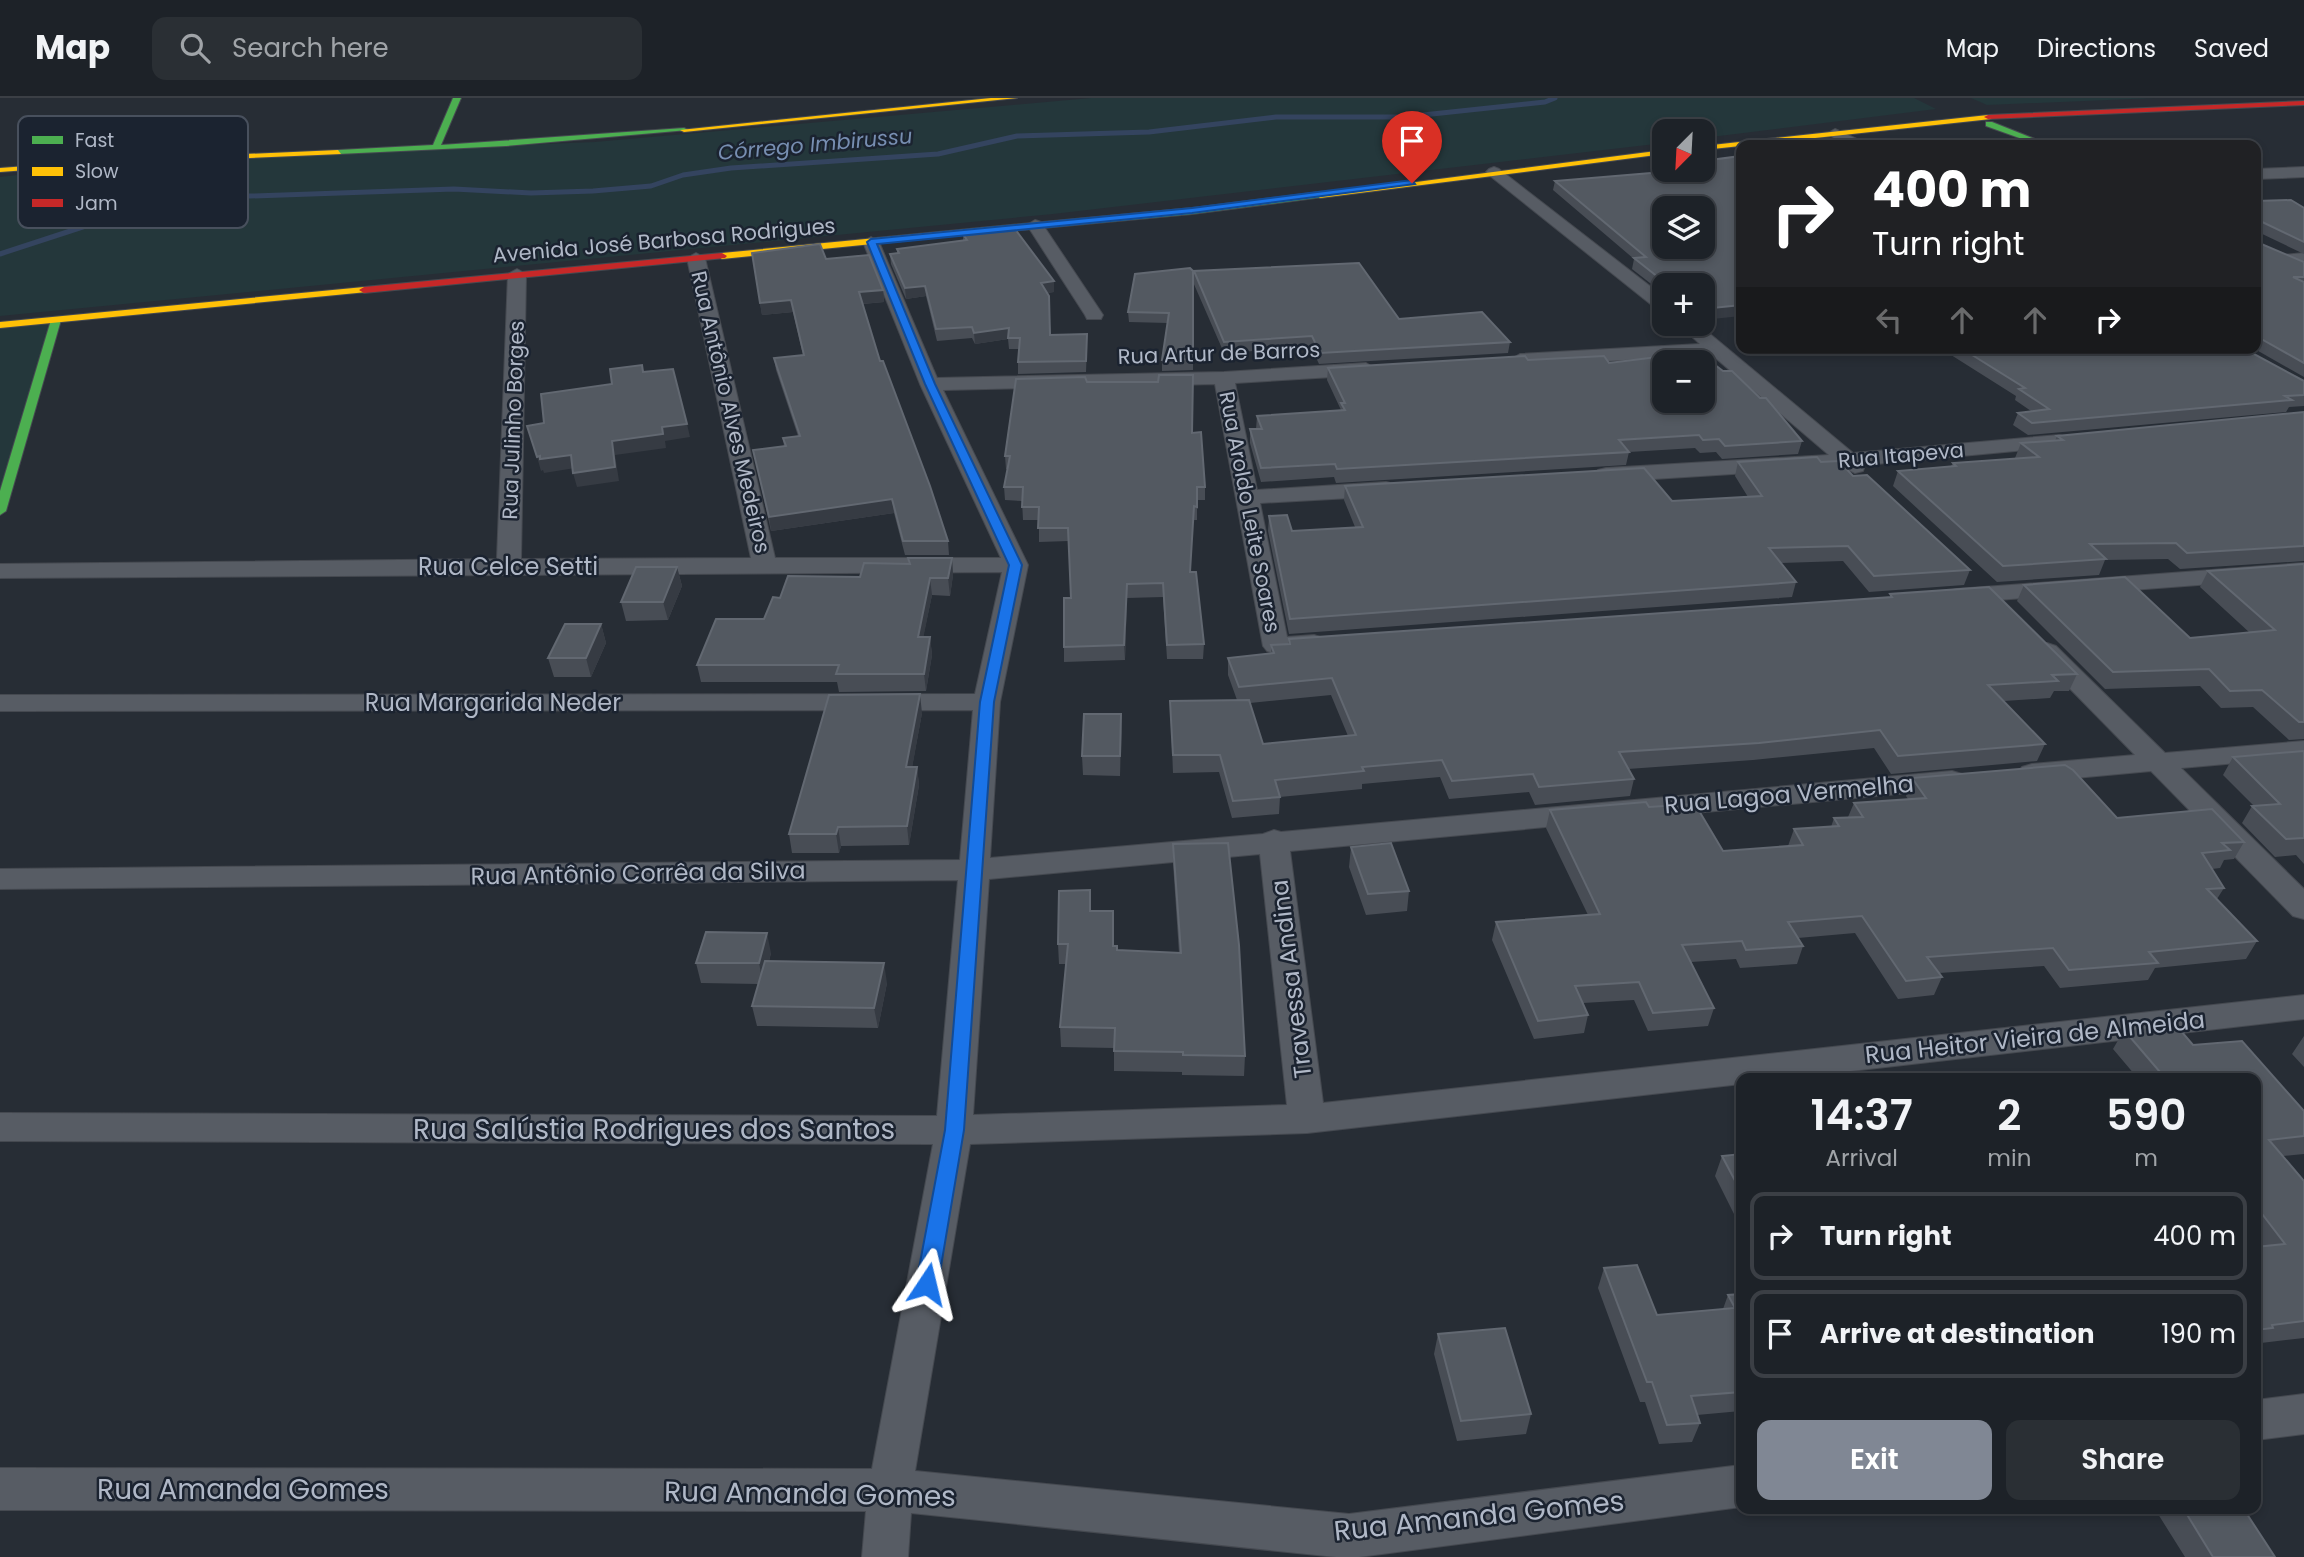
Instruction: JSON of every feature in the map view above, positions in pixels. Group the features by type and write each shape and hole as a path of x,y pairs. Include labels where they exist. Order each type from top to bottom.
{"main road":[{"path":"436,148 457,98"},
{"path":"248,155 436,148 792,120 1013,98"},
{"path":"1948,106 1996,116 2304,103"},
{"path":"1769,140 1970,110 2036,140"},
{"path":"1996,116 2037,140"},
{"path":"1715,147 1736,144"},
{"name":"Avenida José Barbosa Rodrigues","path":"0,326 517,274 1192,211 1652,153"},
{"path":"0,170 18,169"},
{"path":"0,511 55,320"}],"street":[{"path":"1835,132 1849,140"},
{"path":"1494,172 1652,297"},
{"path":"2261,174 2304,172"},
{"path":"1035,225 1094,315"},
{"path":"871,242 930,384 1016,565 987,702 954,1130 890,1490 885,1557"},
{"name":"Rua Antônio Alves Medeiros","path":"696,258 765,566"},
{"name":"Rua Julinho Borges","path":"509,566 517,274"},
{"path":"1702,336 1869,479"},
{"path":"1499,362 1719,349"},
{"name":"Rua Artur de Barros","path":"930,384 1224,378 1389,368"},
{"name":"Rua Aroldo Leite Soares","path":"1224,378 1276,646 1344,640"},
{"name":"Rua Itapeva","path":"1588,476 1848,460 2079,439"},
{"path":"1246,497 1410,487"},
{"name":"Rua Celce Setti","path":"0,571 1016,565"},
{"path":"1936,598 2304,570"},
{"path":"1971,575 2011,614"},
{"path":"2030,633 2304,908"},
{"name":"Rua Margarida Neder","path":"0,703 987,702"},
{"name":"Rua Lagoa Vermelha","path":"1274,840 2304,749"},
{"name":"Rua Antônio Corrêa da Silva","path":"0,879 975,870 1274,840"},
{"name":"Travessa Andina","path":"1274,840 1307,1119"},
{"name":"Rua Heitor Vieira de Almeida","path":"1307,1119 2304,1007"},
{"name":"Rua Salústia Rodrigues dos Santos","path":"0,1127 954,1130 1307,1119"},
{"path":"2261,1419 2304,1414"},
{"name":"Rua Amanda Gomes","path":"0,1489 890,1490 1350,1546 1736,1487"}],"green space":[{"path":"1091,98 1914,98 1936,109 1715,137 1715,119 1652,119 1652,144 1053,214 0,316 0,177 18,175 18,228 248,228 248,156 595,142"},
{"path":"1971,98 2155,98 1987,105"},
{"path":"56,320 0,511 0,325"}],"building":[{"path":"1736,157 1736,306 1715,308 1715,273 1653,273 1634,258 1646,257 1555,181 1652,173 1652,182 1715,182 1715,159"},
{"path":"2291,200 2304,208 2304,242 2261,221 2261,201"},
{"path":"1015,229 1054,281 1041,283 1049,296 1050,335 1087,334 1086,361 1018,362 1020,338 1008,338 1009,328 974,333 972,327 936,329 925,286 905,288 890,254 899,253 897,249 967,240 963,234"},
{"path":"820,244 826,259 869,255 883,290 859,292 880,361 883,361 948,541 903,541 892,499 769,517 753,450 786,446 783,438 800,436 774,358 804,355 791,300 760,303 752,253"},
{"path":"2261,244 2304,262 2304,277 2293,277 2304,282 2304,363 2261,339"},
{"path":"1359,263 1399,319 1482,312 1510,342 1320,353 1312,336 1224,342 1194,271"},
{"path":"1190,268 1193,271 1193,359 1162,360 1169,313 1128,312 1135,274"},
{"path":"1971,354 2254,354 2304,381 2304,395 2285,396 2292,400 2032,423 2018,413 2049,409 2019,389 2025,388"},
{"path":"1525,356 1528,360 1604,356 1609,363 1652,358 1652,413 1715,413 1715,365 1723,371 1732,371 1760,398 1766,398 1802,441 1725,446 1719,439 1703,440 1699,435 1619,440 1629,452 1337,469 1335,464 1261,468 1250,429 1262,429 1257,416 1345,410 1341,403 1345,403 1328,368"},
{"path":"642,365 643,372 673,369 687,424 662,427 663,434 612,441 615,467 573,473 571,455 540,459 540,456 537,457 527,426 544,423 541,394 612,384 610,369"},
{"path":"1159,375 1193,375 1192,433 1201,432 1205,487 1197,487 1190,572 1196,572 1204,644 1167,645 1163,583 1127,584 1124,645 1064,647 1064,598 1071,598 1068,528 1038,528 1039,507 1022,507 1023,487 1004,487 1010,456 1005,456 1016,379 1085,377 1087,382 1158,382"},
{"path":"2304,412 2304,546 2187,553 2176,543 2090,544 2106,559 2003,566 1898,471 1956,466 1953,463 2039,457 2021,443 2063,440 2057,436"},
{"path":"1817,457 1821,462 1839,461 1853,476 1867,475 1970,570 1874,576 1848,546 1769,548 1796,582 1290,619 1269,516 1287,515 1292,531 1363,527 1345,486 1644,468 1672,501 1762,496 1738,462"},
{"path":"908,558 952,558 948,578 930,578 918,637 930,637 924,674 836,674 839,665 697,665 716,619 764,619 773,597 780,598 788,576 860,577 864,563 910,564"},
{"path":"2304,564 2304,722 2299,722 2262,690 2230,691 2209,669 2113,672 2024,585 2125,577 2190,638 2275,630 2208,571"},
{"path":"636,567 677,567 663,602 621,602"},
{"path":"1989,587 2077,674 2052,675 2058,681 1988,685 2045,744 1898,756 1880,730 1759,743 1619,752 1634,779 1539,787 1533,774 1452,781 1442,760 1362,767 1364,771 1275,780 1280,797 1233,801 1220,755 1173,755 1170,701 1249,700 1263,744 1356,735 1332,678 1239,687 1228,658 1274,653 1271,645 1290,644 1289,639 1892,597 1890,594"},
{"path":"565,624 601,624 586,658 548,658"},
{"path":"920,694 906,767 917,767 907,826 838,827 836,834 789,834 829,695"},
{"path":"1084,714 1121,714 1120,756 1082,756"},
{"path":"2304,751 2304,838 2286,839 2252,806 2280,804 2233,757"},
{"path":"2065,765 2073,770 2117,818 2212,809 2244,842 2222,843 2230,850 2202,853 2224,888 2207,889 2257,941 2149,952 2158,963 2069,970 2053,948 1927,957 1942,977 1906,981 1862,916 1788,922 1803,946 1746,950 1742,941 1682,945 1714,1008 1653,1013 1639,982 1575,986 1588,1015 1538,1021 1496,922 1600,914 1550,810 1646,802 1649,807 1695,804 1723,851 1803,845 1794,829 1839,826 1834,818 1863,817 1854,803 1926,798 1912,778"},
{"path":"1228,843 1239,945 1245,1056 1114,1051 1115,1028 1060,1027 1068,944 1058,944 1059,891 1090,890 1090,911 1113,911 1113,946 1117,946 1117,950 1181,953 1173,844"},
{"path":"1391,843 1409,891 1368,894 1351,847"},
{"path":"706,932 767,933 759,963 696,963"},
{"path":"765,961 884,963 874,1008 752,1006"},
{"path":"2175,1024 2193,1045 2242,1041 2304,1111 2304,1136 2269,1140 2304,1181 2304,1321 2272,1325 2273,1328 2261,1329 2261,1246 2285,1244 2261,1213 2261,1073 2150,1073 2160,1072 2124,1030"},
{"path":"1736,1155 1736,1183 1722,1156"},
{"path":"1637,1265 1657,1315 1735,1308 1728,1295 1736,1294 1736,1392 1691,1396 1700,1423 1667,1425 1652,1382 1647,1382 1604,1268"},
{"path":"1505,1328 1531,1414 1461,1421 1438,1334"},
{"path":"2187,1514 2247,1514 2275,1557 2213,1557"}],"waterway":[{"name":"Córrego Imbirussu","path":"248,196 454,189 531,193 593,191 651,186 683,175 731,168 938,154 1017,136 1149,132 1276,117 1404,117 1545,102 1555,98"},
{"name":"Córrego Imbirussu","path":"0,254 80,228"}],"traffic: fast":[{"path":"436,148 457,98"},
{"path":"1989,124 2032,140"},
{"path":"338,152 506,144 684,130"},
{"path":"990,230 1192,211 1320,195"},
{"path":"0,511 56,320"}],"traffic: slow":[{"path":"684,130 1013,98"},
{"path":"1777,140 1988,117"},
{"path":"1715,147 1736,144"},
{"path":"248,156 338,152"},
{"path":"1320,195 1652,154"},
{"path":"0,170 18,169"},
{"path":"722,256 990,230"},
{"path":"0,325 364,290"}],"traffic: jam":[{"path":"1988,117 2304,103"},
{"path":"364,290 722,256"}],"route":[{"path":"927,1284 954,1130 987,702 1016,565 930,384 871,242 1192,211 1412,183"}]}
